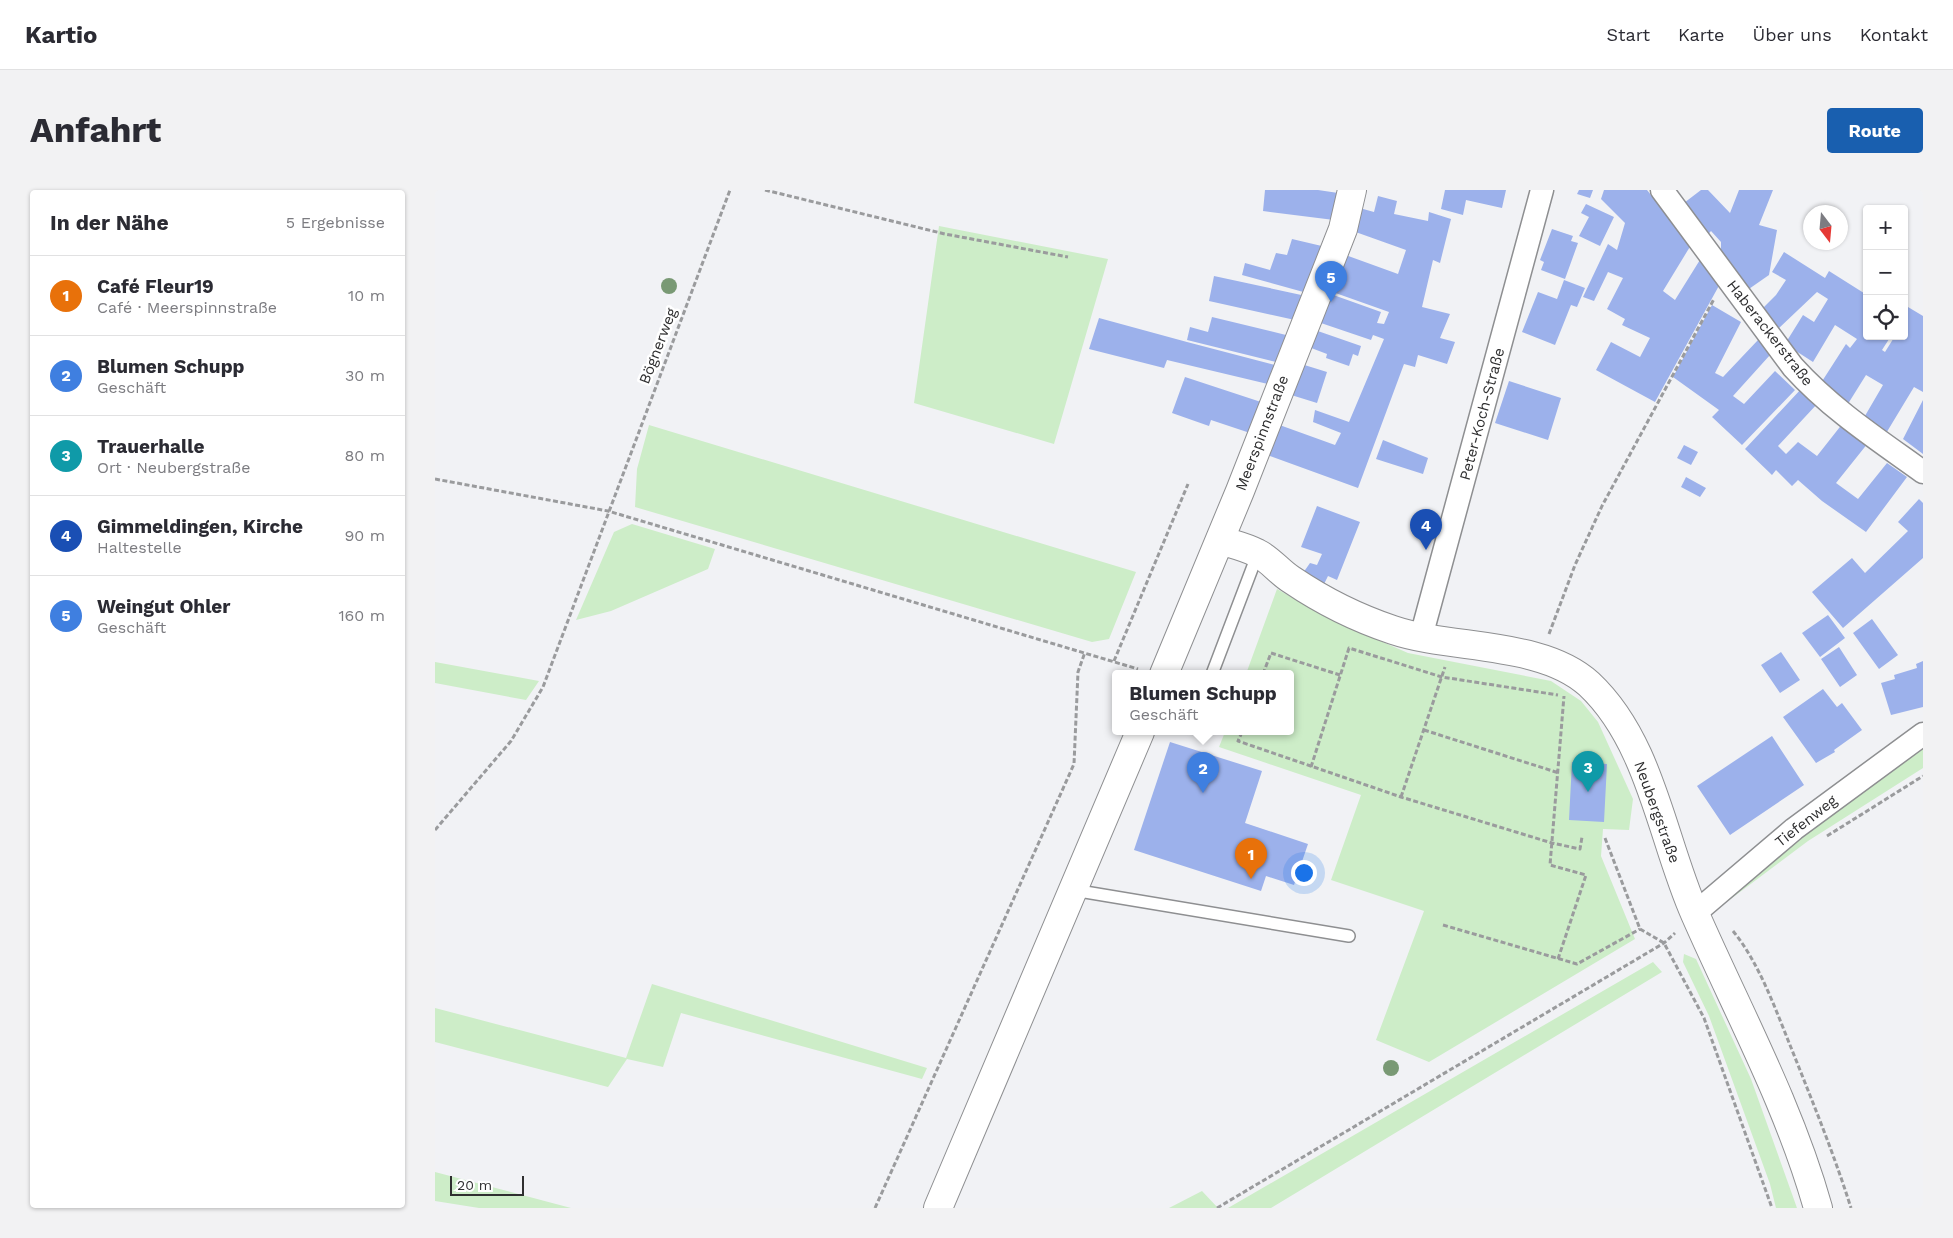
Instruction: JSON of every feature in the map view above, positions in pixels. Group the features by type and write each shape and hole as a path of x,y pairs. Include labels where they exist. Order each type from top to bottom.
{"street":[{"name":"Meerspinnstraße","path":"1153,670 1220,540 1343,229 1352,190"},
{"name":"Peter-Koch-Straße","path":"1421,637 1542,190"},
{"name":"Haberackerstraße","path":"1662,190 1793,367 1813,389 1836,409 1923,472"},
{"name":"Neubergstraße","path":"1220,540 1258,554 1289,579 1324,601 1369,621 1421,637 1541,658 1571,670 1590,685 1611,709 1634,748 1649,782 1694,914 1762,1056 1808,1173 1818,1208"},
{"name":"Tiefenweg","path":"1694,914 1794,829 1923,734"},
{"path":"938,1208 1138,735"}],"lane":[{"path":"1214,670 1258,554"},
{"path":"1071,890 1349,936"}],"path":[{"name":"Bögnerweg","path":"435,830 511,740 543,688 608,510 730,190"},
{"path":"765,190 945,234 1068,257"},
{"path":"1541,658 1575,565 1602,506 1726,276"},
{"path":"435,479 608,510 1145,670"},
{"path":"1114,661 1188,484"},
{"path":"1401,797 1452,643"},
{"path":"1311,767 1349,648 1442,676 1564,696 1559,773 1549,864 1586,876 1558,959"},
{"path":"875,1208 1074,764 1078,672 1085,652"},
{"path":"1265,670 1271,653 1340,675"},
{"path":"1424,730 1559,773"},
{"path":"1240,735 1238,740 1311,767 1401,797 1552,843 1580,850 1582,837"},
{"path":"1825,838 1923,776"},
{"path":"1605,838 1640,929 1664,943 1705,1018 1772,1208"},
{"path":"1443,925 1577,964 1640,929"},
{"path":"1217,1208 1664,943"}],"green space":[{"path":"939,226 1108,259 1054,444 914,403"},
{"path":"649,425 1136,572 1109,639 1092,642 635,507 637,469"},
{"path":"632,524 715,549 708,569 611,611 576,620 614,532"},
{"path":"1277,589 1330,619 1408,653 1551,681 1581,701 1598,722 1633,799 1629,830 1603,829 1601,856 1635,939 1429,1062 1376,1040 1424,911 1331,880 1361,795 1219,747 1224,735 1294,735 1294,670 1247,670"},
{"path":"435,662 539,681 526,700 435,683"},
{"path":"1923,745 1923,768 1808,841 1728,901 1728,896 1814,821"},
{"path":"1684,954 1696,959 1751,1079 1797,1208 1776,1208 1770,1184 1709,1016 1683,962"},
{"path":"1653,962 1662,972 1271,1208 1228,1208"},
{"path":"652,984 927,1068 922,1079 681,1013 663,1067 627,1059 608,1087 435,1042 435,1008 626,1058"},
{"path":"435,1172 571,1208 479,1208 435,1201"},
{"path":"1202,1191 1218,1208 1169,1208"}],"building":[{"path":"1265,190 1318,190 1345,194 1342,221 1263,211"},
{"path":"1445,190 1506,190 1502,208 1466,200 1463,215 1441,209"},
{"path":"1579,190 1593,190 1590,198 1577,194"},
{"path":"1604,190 1647,190 1691,245 1663,291 1675,300 1703,255 1721,282 1655,402 1596,370 1611,342 1640,357 1650,338 1622,325 1625,319 1607,309 1623,278 1608,272 1594,301 1583,297 1608,244 1617,250 1625,223 1601,199"},
{"path":"1701,190 1708,190 1730,213 1739,190 1773,190 1759,225 1777,230 1769,275 1746,291 1721,259 1721,242 1711,231 1704,239 1680,206"},
{"path":"1378,196 1397,201 1394,214 1428,221 1429,212 1451,219 1440,263 1433,260 1422,307 1450,314 1440,338 1455,342 1447,364 1418,355 1415,367 1404,364 1358,488 1262,453 1274,423 1335,445 1341,433 1313,422 1315,410 1349,422 1384,339 1373,335 1371,340 1315,321 1325,292 1381,312 1377,323 1384,324 1389,312 1327,290 1340,253 1398,274 1406,250 1350,230 1356,207 1374,212"},
{"path":"1586,204 1614,217 1600,246 1579,236 1589,217 1581,213"},
{"path":"1552,229 1573,236 1571,241 1578,243 1565,279 1541,270 1544,262 1540,260"},
{"path":"1292,239 1326,247 1307,293 1242,275 1245,263 1270,270 1276,253 1287,255"},
{"path":"1784,252 1825,278 1829,271 1863,292 1863,340 1888,340 1882,350 1885,352 1892,340 1908,340 1908,307 1923,316 1923,392 1914,387 1885,435 1862,421 1883,385 1866,375 1846,407 1819,386 1846,344 1850,348 1857,339 1835,325 1813,362 1785,344 1803,315 1814,322 1828,299 1817,292 1778,329 1760,311 1776,295 1786,280 1772,272"},
{"path":"1214,276 1306,296 1295,320 1209,301"},
{"path":"1564,280 1585,288 1577,307 1571,305 1555,345 1522,332 1538,292 1557,299"},
{"path":"1712,305 1741,322 1715,373 1723,377 1758,340 1770,355 1733,396 1744,404 1775,371 1795,390 1742,445 1712,417 1719,410 1673,377"},
{"path":"1212,317 1286,335 1280,363 1187,340 1190,327 1208,332"},
{"path":"1099,318 1279,366 1272,385 1167,360 1164,368 1089,349"},
{"path":"1312,329 1361,346 1358,356 1353,354 1349,366 1326,358 1327,354 1306,346"},
{"path":"1298,363 1327,372 1317,403 1288,394"},
{"path":"1185,377 1264,403 1253,434 1211,420 1209,426 1172,413"},
{"path":"1509,381 1561,398 1548,440 1495,423"},
{"path":"1802,388 1818,403 1778,446 1786,454 1798,442 1817,456 1843,423 1868,443 1836,483 1858,499 1887,463 1907,477 1866,532 1822,501 1798,480 1792,486 1776,470 1772,475 1745,449"},
{"path":"1923,400 1923,454 1903,439"},
{"path":"1383,440 1428,458 1423,474 1376,459"},
{"path":"1684,445 1698,452 1691,465 1677,458"},
{"path":"1686,477 1706,488 1700,497 1681,487"},
{"path":"1919,499 1923,503 1923,558 1843,628 1812,592 1852,558 1865,573 1908,531 1898,522"},
{"path":"1317,506 1360,522 1337,580 1328,576 1323,586 1303,573 1310,563 1317,565 1322,554 1301,547"},
{"path":"1828,615 1845,638 1820,657 1802,633"},
{"path":"1872,619 1898,655 1879,669 1853,633"},
{"path":"1839,647 1857,675 1840,687 1821,659"},
{"path":"1781,652 1800,680 1780,693 1761,665"},
{"path":"1923,661 1923,707 1891,715 1881,683 1895,679 1894,675 1917,668 1916,664"},
{"path":"1823,689 1837,707 1842,703 1862,730 1834,750 1835,752 1816,763 1783,717"},
{"path":"1772,736 1804,785 1730,835 1697,786"},
{"path":"1170,742 1262,771 1245,823 1308,844 1294,885 1266,876 1261,891 1134,850"},
{"path":"1572,762 1607,764 1604,822 1569,820"}],"place":[{"name":"Weingut Ohler","path":"1331,302"},
{"name":"Gimmeldingen, Kirche","path":"1426,550"},
{"name":"Trauerhalle","path":"1588,792"},
{"name":"Blumen Schupp","path":"1203,793"},
{"name":"Café Fleur19","path":"1251,879"}]}
